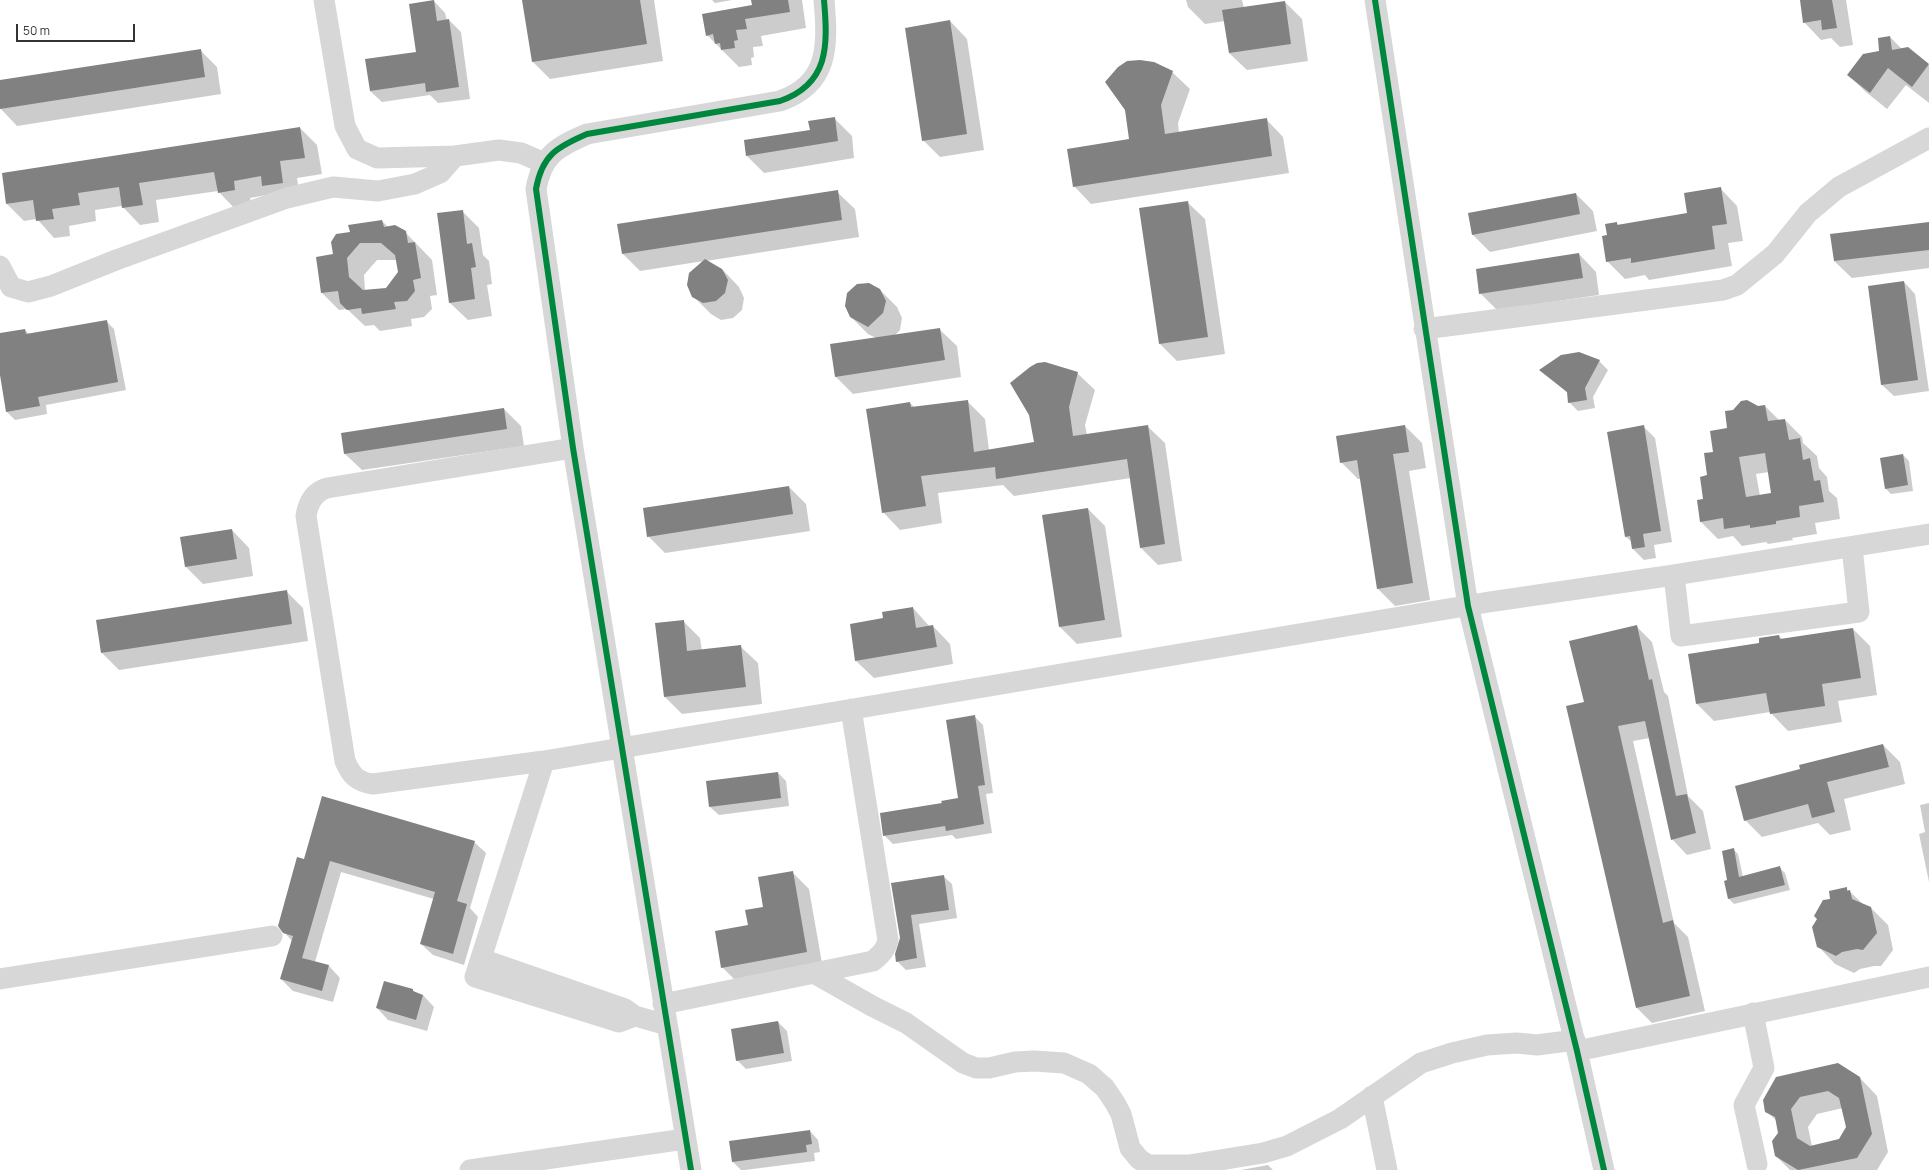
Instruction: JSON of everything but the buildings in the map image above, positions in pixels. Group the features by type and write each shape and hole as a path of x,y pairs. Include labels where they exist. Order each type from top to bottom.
{"street":[{"path":"324,0 345,126 357,150 377,158 455,156 500,150 520,154 544,163"},
{"path":"691,1170 666,1025 573,448 537,203 537,182 544,163 551,153 566,143 587,134 780,101 795,96 810,84 819,70 825,38 824,0"},
{"path":"1375,0 1424,329 1468,606 1576,1046 1604,1170"},
{"path":"1424,329 1723,290 1737,285 1775,254 1808,214 1839,187 1929,138"},
{"path":"0,266 11,288 28,292 52,286 123,257 287,198 333,187 378,191 415,184 440,173 455,156"},
{"path":"573,448 327,488 321,490 312,498 309,503 306,516 345,761 354,777 360,782 373,784 544,761 1468,606 1929,534"},
{"path":"1674,575 1681,636 1859,612 1852,547"},
{"path":"663,1004 873,961 882,953 888,940 851,709"},
{"path":"544,761 475,977 619,1022 635,1016 666,1025"},
{"path":"0,979 272,936"},
{"path":"814,973 872,1006 906,1023 963,1063 976,1068 989,1068 1015,1062 1034,1061 1064,1063 1089,1074 1105,1088 1115,1103 1121,1114 1130,1148 1139,1159 1148,1165 1189,1165 1263,1153 1287,1146 1340,1119 1421,1063 1487,1044 1517,1043 1576,1046 1753,1013 1929,977"},
{"path":"1753,1013 1764,1068 1744,1104 1756,1164"},
{"path":"1372,1096 1387,1170"},
{"path":"470,1170 685,1139"}],"cycle path":[{"path":"691,1170 573,448 536,189 542,168 552,154 567,143 587,134 780,101 796,94 808,85 817,74 822,61 826,33 824,0"},
{"path":"1375,0 1468,606 1577,1051 1604,1170"}]}
